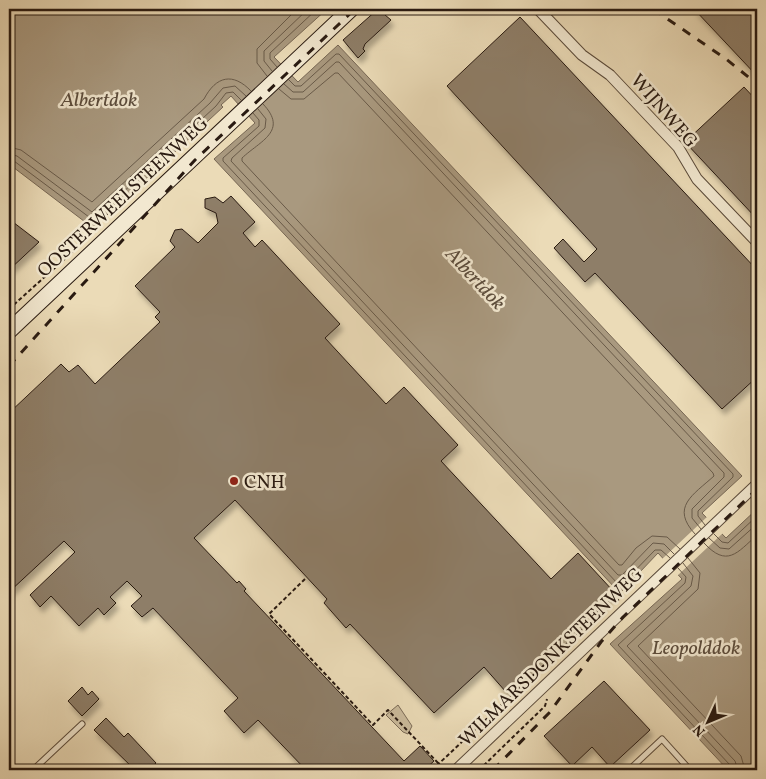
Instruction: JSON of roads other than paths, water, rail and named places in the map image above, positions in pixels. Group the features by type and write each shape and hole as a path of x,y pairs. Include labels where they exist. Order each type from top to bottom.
{"main road":[{"name":"OOSTERWEELSTEENWEG","path":"9,331 351,9"}],"street":[{"name":"WIJNWEG","path":"538,9 582,56 610,75 678,147 697,179 757,242"},
{"name":"WILMARSDONKSTEENWEG","path":"456,770 757,484"}],"lane":[{"path":"33,770 82,724"},
{"path":"628,770 662,739 690,770"}],"water":[{"path":"9,9 327,9 274,57 298,82 338,45 742,476 702,513 726,538 757,509 757,770 728,770 610,644 682,579 658,553 620,593 214,159 255,123 231,96 221,105 223,107 93,228 9,164"}],"railway":[{"path":"9,366 195,160 355,9"},
{"path":"653,9 726,59 757,84"},
{"path":"493,770 550,712 601,642 623,617 757,489"}],"place":[{"name":"CNH","path":"234,481"}],"water label":[{"name":"Albertdok","path":"99,99"},
{"name":"Albertdok","path":"476,278"},
{"name":"Leopolddok","path":"696,647"}]}
